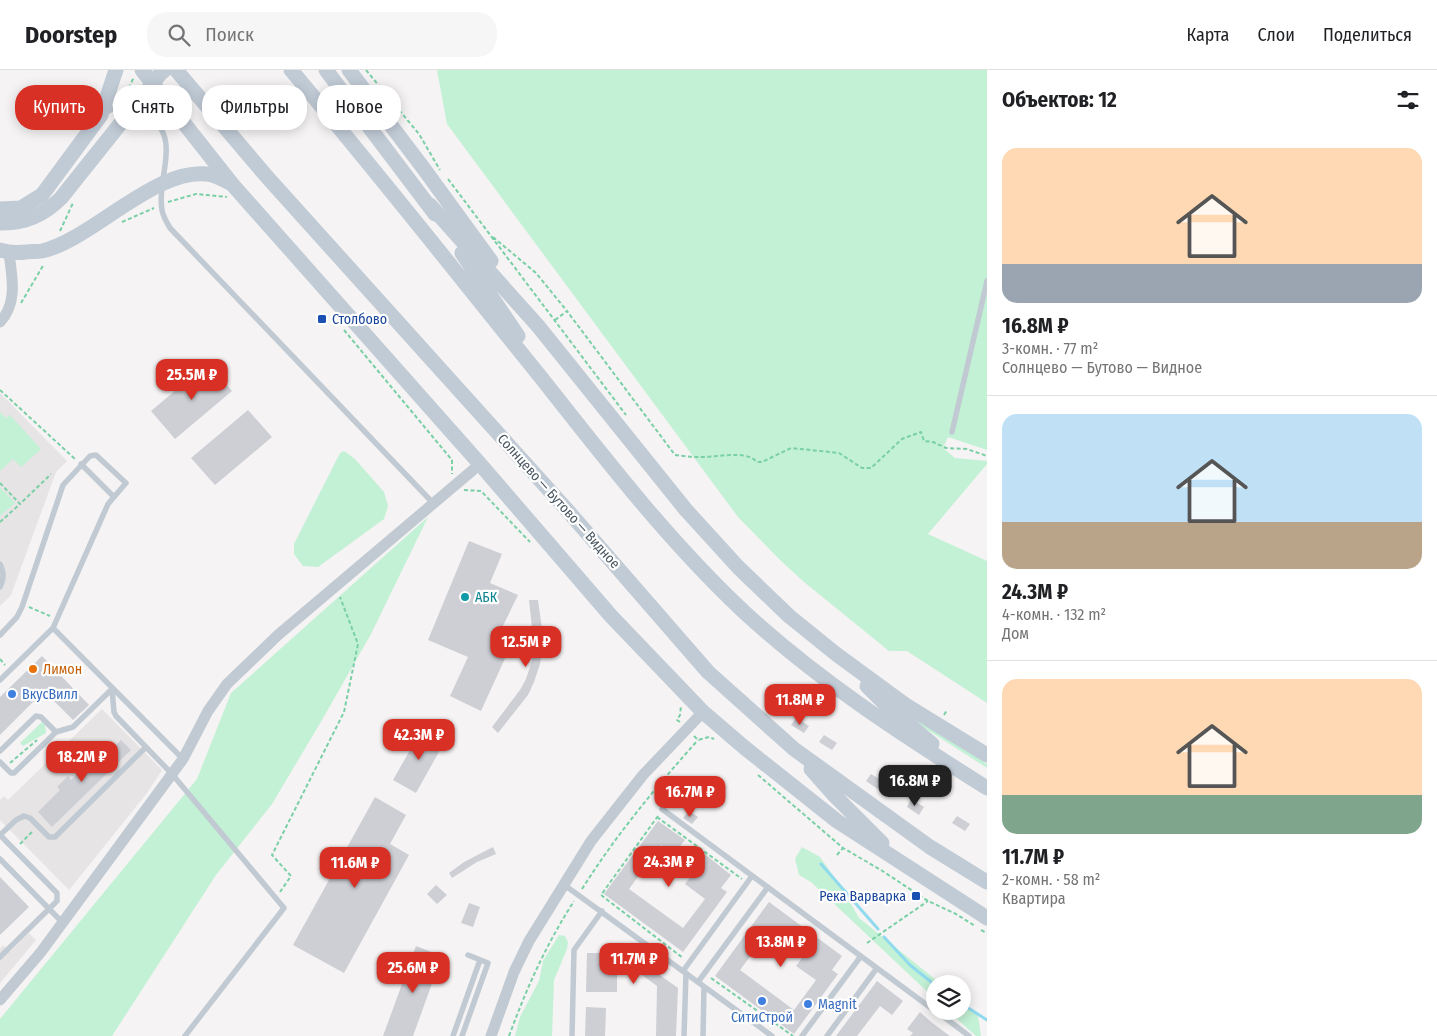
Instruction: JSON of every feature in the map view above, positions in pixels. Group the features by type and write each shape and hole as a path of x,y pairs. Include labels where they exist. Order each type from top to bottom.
{"main road":[{"path":"103,109 116,70"},
{"path":"0,223 10,224 31,219 48,210 61,198 165,70"},
{"name":"Солнцево — Бутово — Видное","path":"176,70 275,185 574,518 708,672 794,749 923,842 987,882"},
{"path":"290,70 361,152 584,432 672,539 708,577 756,622 859,705 986,788"},
{"path":"326,70 430,205 584,432"},
{"path":"349,70 424,169 538,326 686,510 738,567 789,616 836,654 907,706 987,755"},
{"path":"139,76 233,191 480,464 611,616 703,712 836,821 987,918"},
{"path":"0,209 22,208 42,195 90,130"},
{"path":"5,252 43,251 69,240 162,184 180,177 197,174 211,175 233,191"},
{"path":"430,205 538,326"},
{"path":"836,654 885,704 986,788"},
{"path":"794,749 834,795 902,864"}],"street":[{"path":"0,322 8,311 12,300 5,252"},
{"path":"0,1000 41,952 183,759 208,711 227,684 278,635 480,464"},
{"path":"491,1036 514,972 529,941 591,841 621,800 662,753 703,712"}],"lane":[{"path":"103,114 117,108 133,109 148,114 160,127 166,144 162,184 162,211 170,228 433,503"},
{"path":"952,432 987,281"},
{"path":"0,634 17,617 23,604 63,485 90,456 96,455 100,457 126,483 108,504 53,628 0,680"},
{"path":"81,464 114,496"},
{"path":"0,564 4,578 0,587"},
{"path":"53,628 183,759"},
{"path":"0,762 11,773 14,773 56,732 73,727 112,689"},
{"path":"112,689 116,716 172,774 284,908 184,1036"},
{"path":"0,751 36,716 41,717 56,732"},
{"path":"0,957 57,901 57,893 0,835 19,817 24,816 30,818 49,837 55,837 146,748"},
{"path":"662,809 926,1004"},
{"path":"0,859 62,922"},
{"path":"684,1036 684,972 752,876"},
{"path":"564,884 772,1036"},
{"path":"698,982 768,887"},
{"path":"572,1036 574,950 602,912"},
{"path":"462,1036 488,963 468,955"},
{"path":"802,1036 861,956"},
{"path":"453,1036 480,960"},
{"path":"828,1036 877,968"},
{"path":"703,1036 704,987"},
{"path":"948,1020 970,1036"}],"path":[{"path":"366,70 419,134 441,170"},
{"path":"447,178 628,417"},
{"path":"118,224 162,204 196,194 233,191"},
{"path":"488,233 536,273 567,311 675,455 699,457 732,455 753,458 757,462 762,462 791,448 839,452 862,468 871,468 902,439 921,432 924,441 933,442 946,448 967,449 987,456"},
{"path":"555,320 567,311"},
{"path":"340,325 452,460 452,478"},
{"path":"0,390 81,464"},
{"path":"0,522 51,474"},
{"path":"0,483 20,504"},
{"path":"276,899 291,876 272,855 344,712 358,644 336,585"},
{"path":"23,604 57,619"},
{"path":"944,715 947,710"},
{"path":"509,1036 536,966 557,927 578,894 604,854 631,818 698,740"},
{"path":"662,809 601,894 689,963"},
{"path":"22,842 38,826"},
{"path":"838,855 842,848"},
{"path":"867,943 928,901"},
{"path":"705,974 792,1036"}],"shaded area":[{"path":"0,393 67,461 56,472 11,595 0,606"},
{"path":"102,709 162,770 147,793 69,890 0,820 0,800 4,796 8,800"},
{"path":"29,933 36,940 0,983 0,949 3,945 10,952"}],"green space":[{"path":"437,70 987,70 987,450 948,437 943,448 955,458 987,461 987,464 928,534 987,561 987,703 907,651 889,651 804,582 738,517 447,124"},
{"path":"0,412 6,418 10,415 41,449 21,467 13,459 0,471"},
{"path":"344,451 355,459 384,492 388,506 384,519 318,567 303,566 294,554 294,544 340,453"},
{"path":"0,487 15,503 0,516"},
{"path":"428,517 371,634 272,804 216,875 112,1036 0,1036 0,1019 197,779 231,693"},
{"path":"901,708 987,764 987,768 914,721"},
{"path":"42,722 45,725 46,733 23,746 20,743"},
{"path":"802,847 820,857 842,888 859,918 930,975 926,975 926,991 811,882 799,875 795,859"},
{"path":"559,935 565,936 568,942 554,980 552,1036 515,1036 520,1017 539,981 543,961"},
{"path":"971,1009 978,1016 981,1036 976,1036 958,1020 971,1020"}],"building":[{"path":"208,363 232,391 175,439 151,411"},
{"path":"248,410 272,437 215,485 191,458"},
{"path":"469,541 502,554 490,583 518,595 499,634 513,641 481,711 450,696 468,657 428,640"},
{"path":"529,600 538,600 542,629 540,664 528,695 498,733 492,727 520,690 532,661 534,646"},
{"path":"42,656 89,705 73,720 44,691 0,735 0,697"},
{"path":"796,718 809,726 804,733 791,725"},
{"path":"422,729 445,741 416,793 393,780"},
{"path":"824,735 837,743 832,750 819,742"},
{"path":"121,740 131,750 52,827 38,812 60,790 57,787 68,776 71,780 104,748 109,752"},
{"path":"871,774 884,782 879,790 866,781"},
{"path":"375,797 406,815 390,844 409,855 344,973 293,945"},
{"path":"911,799 924,807 919,815 907,807"},
{"path":"689,811 698,817 692,824 683,818"},
{"path":"957,816 970,824 965,831 952,823"},
{"path":"658,821 685,840 674,854 661,845 629,889 683,928 705,899 685,884 694,872 689,869 702,852 731,875 721,888 727,892 683,952 604,894"},
{"path":"493,847 496,854 477,862 452,878 449,873 464,862"},
{"path":"0,877 29,907 0,935"},
{"path":"436,885 447,895 437,904 427,894"},
{"path":"769,902 842,956 832,970 838,974 794,1034 715,976","holes":["772,927 794,943 792,945 805,954 796,966 816,980 794,1010 740,970"]},
{"path":"469,903 480,907 473,927 461,923"},
{"path":"416,946 442,956 413,1036 383,1036"},
{"path":"587,953 629,953 678,988 676,1036 656,1036 657,986 638,972 617,972 617,992 586,992"},
{"path":"877,981 903,1001 892,1015 880,1006 857,1036 836,1036"},
{"path":"586,1007 606,1008 605,1036 585,1036"},
{"path":"920,1012 926,1017 926,1020 929,1020 950,1036 910,1036 913,1033 907,1029"}],"waterway":[{"path":"821,864 878,929"},
{"path":"884,937 910,965 926,978"},
{"path":"971,1010 987,1020"}],"place":[{"name":"Столбово","path":"322,319"},
{"name":"АБК","path":"465,597"},
{"name":"Лимон","path":"33,669"},
{"name":"ВкусВилл","path":"12,694"},
{"name":"Река Варварка","path":"916,896"},
{"name":"СитиСтрой","path":"762,1001"},
{"name":"Magnit","path":"808,1004"}]}
